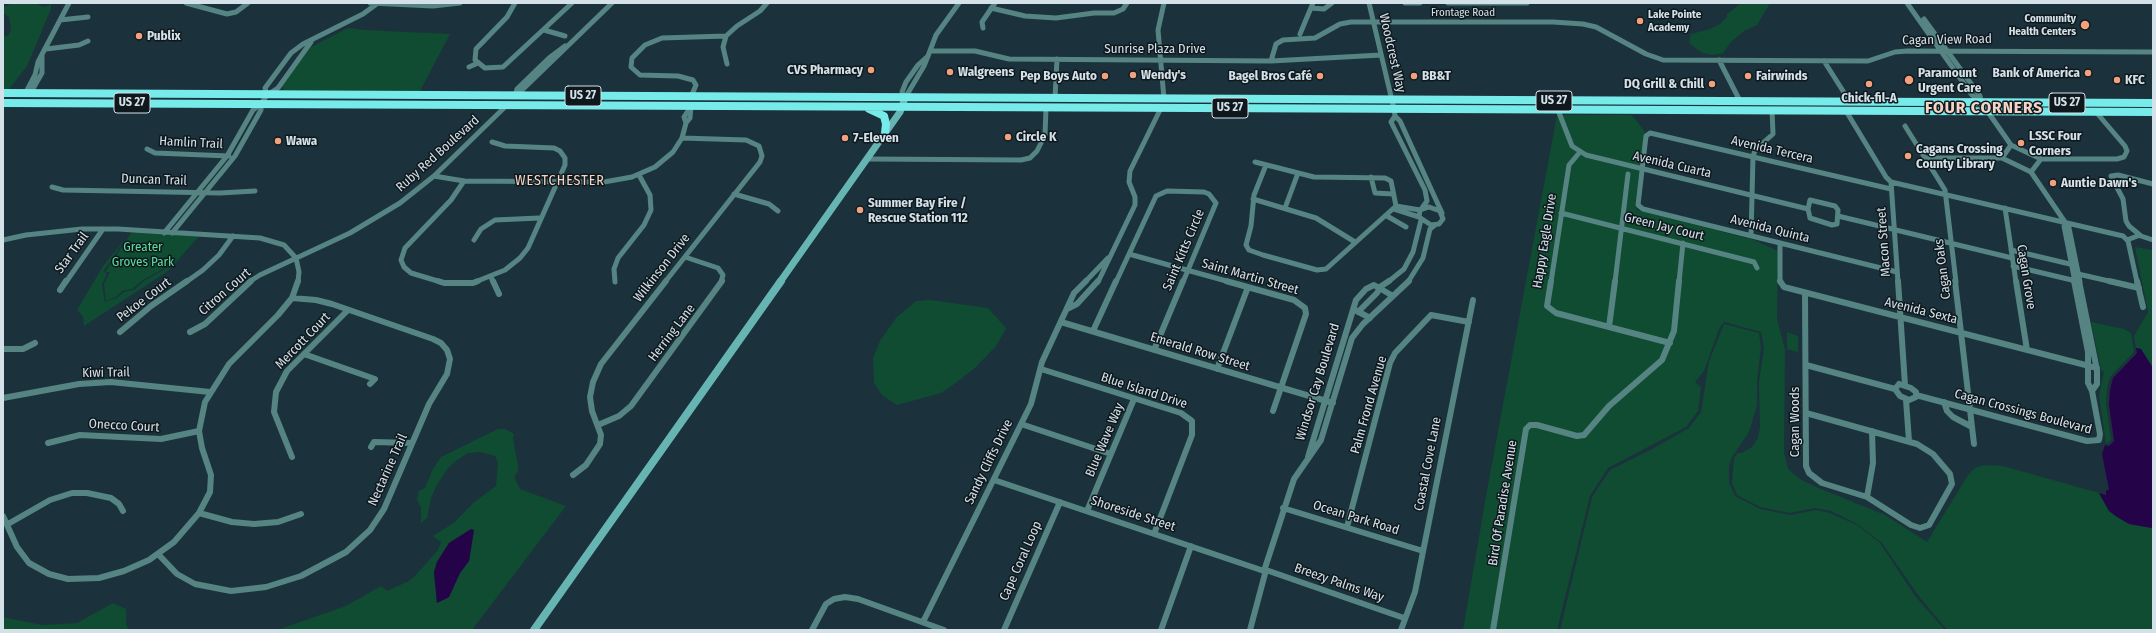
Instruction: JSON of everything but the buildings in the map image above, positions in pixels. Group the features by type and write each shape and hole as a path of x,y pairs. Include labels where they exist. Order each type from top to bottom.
{"highway":[{"name":"US 27","path":"3,94 515,96 692,93 736,97 2153,103"},
{"path":"580,105 593,102 682,101 692,93"},
{"path":"3,98 15,98 25,94"},
{"path":"405,104 414,102 505,100 515,96"},
{"path":"690,106 700,102 736,97"},
{"path":"1122,108 1158,103 1164,99"},
{"path":"1162,108 1169,104 1204,99"},
{"path":"1504,109 1542,104 1548,100"},
{"path":"1558,110 1565,105 1602,101"},
{"path":"1695,110 1736,105 1740,101"},
{"path":"1772,110 1774,107 1789,105 1868,105 1874,102"},
{"name":"US 27","path":"3,103 1162,108 1394,113 1504,109 2153,112"},
{"path":"858,107 874,111 884,116 886,124 885,133"}],"main road":[{"path":"534,630 867,159 902,107 905,98"}],"street":[{"path":"25,94 42,56 69,3"},
{"path":"186,3 227,14 236,12 248,3"},
{"path":"370,3 433,6 460,3"},
{"path":"515,3 505,20 477,47 474,56 478,63 489,69 504,67 572,3"},
{"path":"515,96 522,92 612,3"},
{"path":"727,64 723,47 726,36 737,26 760,11 767,3"},
{"path":"905,98 924,66 936,35 959,3"},
{"path":"983,28 982,22 994,3"},
{"path":"991,8 1030,17 1061,18 1094,13 1114,13 1123,10 1126,3"},
{"path":"1164,3 1158,23 1164,99"},
{"path":"1300,34 1312,6 1324,9 1332,3"},
{"name":"Woodcrest Way","path":"1369,3 1394,113"},
{"path":"1405,3 1420,3"},
{"path":"1448,3 1527,3"},
{"path":"1907,3 1972,96 1981,102"},
{"path":"1912,3 1980,96 1981,102 1987,112 2011,145 2041,159 2117,159 2124,157 2127,151 2125,146 2096,112"},
{"path":"267,95 265,88 285,59 303,44 311,42 363,14 377,4"},
{"path":"60,20 88,17"},
{"name":"Frontage Road","path":"1271,61 1276,44 1283,40 1315,38 1340,24 1351,22 1553,22 1583,24 1596,27 1646,54 1663,60 1719,60"},
{"path":"544,30 565,36"},
{"path":"692,93 689,79 674,75 640,75 632,69 630,61 642,46 662,38 726,36"},
{"path":"46,49 79,45 88,41"},
{"path":"515,96 517,89 533,73 552,56 573,41"},
{"path":"164,233 227,156 253,110 261,104 267,95 278,88 311,42"},
{"name":"Sunrise Plaza Drive","path":"929,53 975,51 1005,59 1271,61 1381,55"},
{"name":"Cagan View Road","path":"1719,60 1872,60 1898,51 2153,52"},
{"path":"25,94 34,87 43,68 42,56"},
{"path":"1055,98 1057,59"},
{"path":"1719,60 1740,101"},
{"path":"1824,61 1850,102"},
{"path":"469,67 478,63"},
{"path":"36,70 43,68"},
{"path":"533,73 539,75"},
{"path":"172,233 235,156 261,110 261,104"},
{"name":"Ruby Red Boulevard","path":"296,258 374,220 400,203 434,176 507,105"},
{"path":"434,176 464,181 612,181 639,175 664,161 673,152 682,138 686,123 692,111 690,106"},
{"path":"867,159 1021,160 1030,158 1037,151 1044,138 1046,108"},
{"name":"Sandy Cliffs Drive","path":"1067,309 1077,304 1098,282 1108,258 1135,205 1135,197 1128,182 1130,171 1162,108"},
{"path":"1558,110 1572,146 1580,152"},
{"path":"1751,236 1753,157 1755,150 1773,134 1774,127 1772,110"},
{"path":"1846,111 1886,177 1891,182 2122,236 2127,240 2143,307"},
{"path":"1394,113 1400,121 1442,213"},
{"name":"Windsor Cay Boulevard","path":"1355,311 1377,293 1380,287 1400,274 1408,263 1413,252 1421,209 1427,201 1427,196 1391,122 1394,113"},
{"name":"Cagan Oaks","path":"1905,126 1942,184 1945,194 1974,444"},
{"name":"Avenida Tercera","path":"1642,169 1647,134 1891,189"},
{"name":"Wilkinson Drive","path":"573,475 584,468 599,447 601,438 598,425 592,411 590,397 593,382 598,369 762,159 762,152 759,146 741,139 682,138"},
{"path":"464,181 451,200 405,248 401,257 402,264 411,273 444,284 468,284 491,277 509,268 525,253 539,218 565,165 563,154 557,149 548,147 505,146 492,142"},
{"path":"2002,158 2011,145"},
{"name":"Hamlin Trail","path":"147,149 155,153 235,156"},
{"name":"Avenida Cuarta","path":"1580,152 1595,158 1808,208"},
{"name":"Happy Eagle Drive","path":"1580,152 1569,165 1547,306 1555,312 1670,343"},
{"path":"1926,158 2002,158 2031,172 2041,159"},
{"path":"1255,162 1314,177 1371,177 1390,180 1395,208"},
{"path":"1412,164 1420,163"},
{"path":"1266,165 1253,199 1252,226 1246,245 1249,250 1322,270 1326,269 1395,208 1433,208 1442,213"},
{"name":"Avenida Quinta","path":"1642,169 1639,207 1897,272"},
{"name":"Cagan Crossings Boulevard","path":"1916,395 2096,442 2100,437 2092,391 2088,383 2088,352 2074,264 2064,226 2065,222 2031,172"},
{"path":"1285,208 1298,173"},
{"path":"1609,327 1628,174"},
{"path":"615,282 614,269 618,258 644,225 651,210 650,196 639,175"},
{"path":"2153,184 2118,175 2111,176 2123,199 2126,221 2134,231 2153,240"},
{"path":"1371,177 1373,191 1375,193 1393,194"},
{"name":"Macon Street","path":"1891,182 1905,385"},
{"name":"Duncan Trail","path":"52,187 62,190 198,192 255,191"},
{"name":"Saint Kitts Circle","path":"1093,332 1156,196 1167,191 1204,192 1214,198 1216,203 1154,350"},
{"path":"734,194 769,204 778,211"},
{"path":"1253,199 1316,218 1355,242"},
{"path":"1810,200 1827,203 1836,207 1838,216 1838,223 1836,225 1809,217 1808,208 1810,200"},
{"path":"1395,208 1420,218 1427,224 1435,225"},
{"name":"Cagan Grove","path":"2005,208 2027,350"},
{"name":"Windsor Cay Boulevard","path":"1250,630 1283,508 1294,479 1321,440 1352,338 1370,318 1412,278 1420,267 1430,229 1444,219 1442,213"},
{"name":"Green Jay Court","path":"1561,213 1754,262 1757,268"},
{"path":"1387,216 1406,227"},
{"path":"1838,216 2012,258"},
{"path":"474,240 481,229 496,220 505,218 539,218"},
{"path":"3,240 44,232 103,229 260,238 284,245 296,258 299,276 292,298 278,315 229,364 210,392 202,410 199,431 202,448 211,475 210,492 199,513 179,537 158,554 124,571 99,578 78,580 57,577 29,564 17,547 8,524 3,516"},
{"name":"Star Trail","path":"60,290 103,229"},
{"path":"2122,236 2134,231"},
{"path":"2127,240 2140,235"},
{"name":"Pekoe Court","path":"120,332 151,306 203,270 219,255 233,236"},
{"name":"Bird Of Paradise Avenue","path":"1493,630 1527,428 1530,425 1537,425 1575,435 1584,435 1609,406 1662,360 1674,331 1682,243"},
{"name":"Avenida Sexta","path":"1780,243 1780,284 1784,288 2097,368"},
{"path":"2011,250 2074,264"},
{"name":"Saint Martin Street","path":"1129,254 1294,300 1305,308 1306,314 1273,411"},
{"name":"Herring Lane","path":"598,425 619,416 631,406 721,284 723,275 718,268 685,257"},
{"name":"Citron Court","path":"190,332 205,324 255,278 296,258"},
{"name":"Sandy Cliffs Drive","path":"923,622 1035,395 1042,362 1074,293 1082,283 1108,258"},
{"name":"Cagan Crossings Boulevard","path":"2074,264 2078,274 2077,281 2097,368 2097,384 2092,391"},
{"path":"2014,266 2077,281"},
{"path":"2078,274 2139,288"},
{"path":"491,277 499,294"},
{"path":"1082,283 1092,289"},
{"name":"Windsor Cay Boulevard","path":"1306,462 1324,401 1355,311 1356,300 1366,289 1374,285 1380,287"},
{"path":"1217,369 1248,287"},
{"path":"1380,287 1393,296"},
{"name":"Cagan Woods","path":"1805,293 1806,466 1809,473 1822,483 1867,497 1911,525 1923,528 1929,525 1950,490 1951,477 1933,454 1922,446 1909,441"},
{"name":"Nectarine Trail","path":"158,554 170,568 184,579 219,590 253,589 276,585 301,576 346,552 370,530 384,509 428,404 449,368 450,359 447,350 441,343 433,339 348,310 321,301 292,298"},
{"name":"Coastal Cove Lane","path":"1400,630 1413,599 1474,300"},
{"name":"Mercott Court","path":"292,457 275,416 274,397 285,375 348,310"},
{"path":"1355,311 1370,318"},
{"name":"Palm Frond Avenue","path":"1347,527 1390,363 1395,353 1431,315 1469,322"},
{"name":"Emerald Row Street","path":"1061,322 1333,403"},
{"path":"3,349 22,349 35,344"},
{"path":"304,354 375,379 370,384"},
{"path":"1806,365 1895,389 1900,396 1906,400 1912,400 1916,395 1914,390 1905,385 1899,384 1895,389"},
{"name":"Blue Island Drive","path":"1041,369 1181,413 1188,417 1194,425 1192,435 1154,534"},
{"name":"Kiwi Trail","path":"3,398 95,383 124,383 210,392"},
{"name":"Blue Wave Way","path":"1087,511 1134,399"},
{"path":"1806,413 1909,441 1906,400"},
{"path":"1944,402 1947,411 1953,417 1972,427"},
{"path":"1021,424 1111,454"},
{"name":"Onecco Court","path":"48,443 63,438 88,435 161,439 199,431"},
{"path":"1867,497 1872,463 1872,431"},
{"path":"372,447 374,442 412,443"},
{"name":"Shoreside Street","path":"994,480 1265,571"},
{"path":"8,524 50,500 72,493 87,493 111,498 119,504 123,511"},
{"name":"Cape Coral Loop","path":"1004,630 1060,502"},
{"name":"Ocean Park Road","path":"1283,508 1423,551"},
{"path":"199,513 232,522 254,524 278,522 301,514"},
{"path":"1161,630 1191,546"},
{"name":"Breezy Palms Way","path":"1265,571 1404,618"},
{"path":"812,630 826,604 834,599 845,597 858,599 944,630"}],"green space":[{"path":"13,3 35,3 44,7 51,4 51,9 27,66 9,89 3,89 3,36 8,36 11,30 9,17 3,13 3,7"},
{"path":"1741,3 1770,3 1757,25 1744,31 1731,42 1723,53 1713,55 1702,53 1689,43 1691,34 1710,29 1720,24 1727,17 1727,14"},
{"path":"348,28 450,34 420,91 284,90 282,86 311,47"},
{"path":"1557,115 1632,115 1645,132 1635,206 1637,210 1754,240 1778,251 1777,318 1785,350 1784,453 1788,469 1800,479 1816,487 1885,515 1927,542 1968,475 1975,468 1984,465 2003,466 2099,493 2109,511 2130,524 2153,528 2153,630 1947,630 1918,595 1882,543 1857,524 1831,511 1815,508 1790,513 1760,507 1737,495 1732,483 1734,458 1738,453 1742,453 1752,447 1758,438 1760,427 1759,382 1764,348 1761,332 1724,322 1719,329 1704,371 1695,382 1701,387 1698,411 1686,427 1608,468 1590,496 1557,630 1463,630 1488,485"},
{"name":"Greater Groves Park","path":"133,230 200,235 177,261 143,280 132,289 122,291 116,297 106,301 104,284 110,272 105,272"},
{"path":"126,238 103,272 107,273 102,285 105,302 117,298 124,292 134,290 144,281 177,262 168,271 84,326 83,316 77,310 103,266"},
{"path":"2135,247 2153,250 2153,368 2141,349 2136,348 2134,336 2148,312"},
{"path":"930,300 988,308 1006,328 996,346 976,367 953,385 941,393 897,405 882,395 874,383 873,358 880,341 896,318 916,301"},
{"path":"2091,322 2124,329 2131,333 2134,352 2110,377 2107,389 2106,404 2111,440 2106,444 2099,395 2104,372 2101,370"},
{"path":"1724,324 1759,333 1761,347 1757,381 1757,405 1749,432 1732,457 1729,466 1729,482 1735,496 1760,509 1791,515 1816,510 1830,513 1857,525 1880,543 1915,596 1945,630 1560,630 1592,497 1610,470 1689,428 1701,412 1709,361"},
{"path":"1787,332 1798,336 1798,352 1787,349"},
{"path":"498,429 505,429 514,434 513,439 518,471 514,477 520,489 566,506 472,630 277,630 346,606 381,586 387,591 409,581 415,576 438,550 441,542 433,536 455,522 473,503 496,486 498,463 495,456 480,452 468,453 448,468 431,498 427,518 421,523 421,508 417,500 419,491 425,488 433,469 441,457","holes":["474,530 469,561 460,573 449,597 437,603 434,572 437,562 449,543 462,536 467,531"]},
{"path":"113,603 126,609 126,624 129,630 3,630 3,617 42,625 77,623"}],"shaded area":[{"path":"2136,348 2141,349 2153,368 2152,528 2129,524 2117,517 2109,511 2099,493 2106,495 2106,490 2109,490 2102,454 2105,445 2109,446 2114,441 2109,405 2110,390 2113,378 2137,353"},
{"path":"471,529 474,530 469,561 460,573 449,597 437,603 434,572 437,562 449,543"}],"place":[{"name":"Lake Pointe Academy","path":"1640,21"},
{"name":"Community Health Centers","path":"2085,25"},
{"name":"Publix","path":"139,36"},
{"name":"CVS Pharmacy","path":"871,70"},
{"name":"Walgreens","path":"950,72"},
{"name":"Bank of America","path":"2088,73"},
{"name":"Wendy's","path":"1133,75"},
{"name":"Pep Boys Auto","path":"1105,76"},
{"name":"Bagel Bros Café","path":"1320,76"},
{"name":"BB&T","path":"1414,76"},
{"name":"Fairwinds","path":"1748,76"},
{"name":"Paramount Urgent Care","path":"1909,80"},
{"name":"KFC","path":"2117,80"},
{"name":"DQ Grill & Chill","path":"1712,84"},
{"name":"Chick-fil-A","path":"1869,84"},
{"name":"Circle K","path":"1008,137"},
{"name":"7-Eleven","path":"845,138"},
{"name":"Wawa","path":"278,141"},
{"name":"LSSC Four Corners","path":"2021,143"},
{"name":"Cagans Crossing County Library","path":"1908,156"},
{"name":"Auntie Dawn's","path":"2053,183"},
{"name":"Summer Bay Fire / Rescue Station 112","path":"860,210"}],"district":[{"name":"FOUR CORNERS","path":"1984,108"},
{"name":"WESTCHESTER","path":"560,181"}]}
